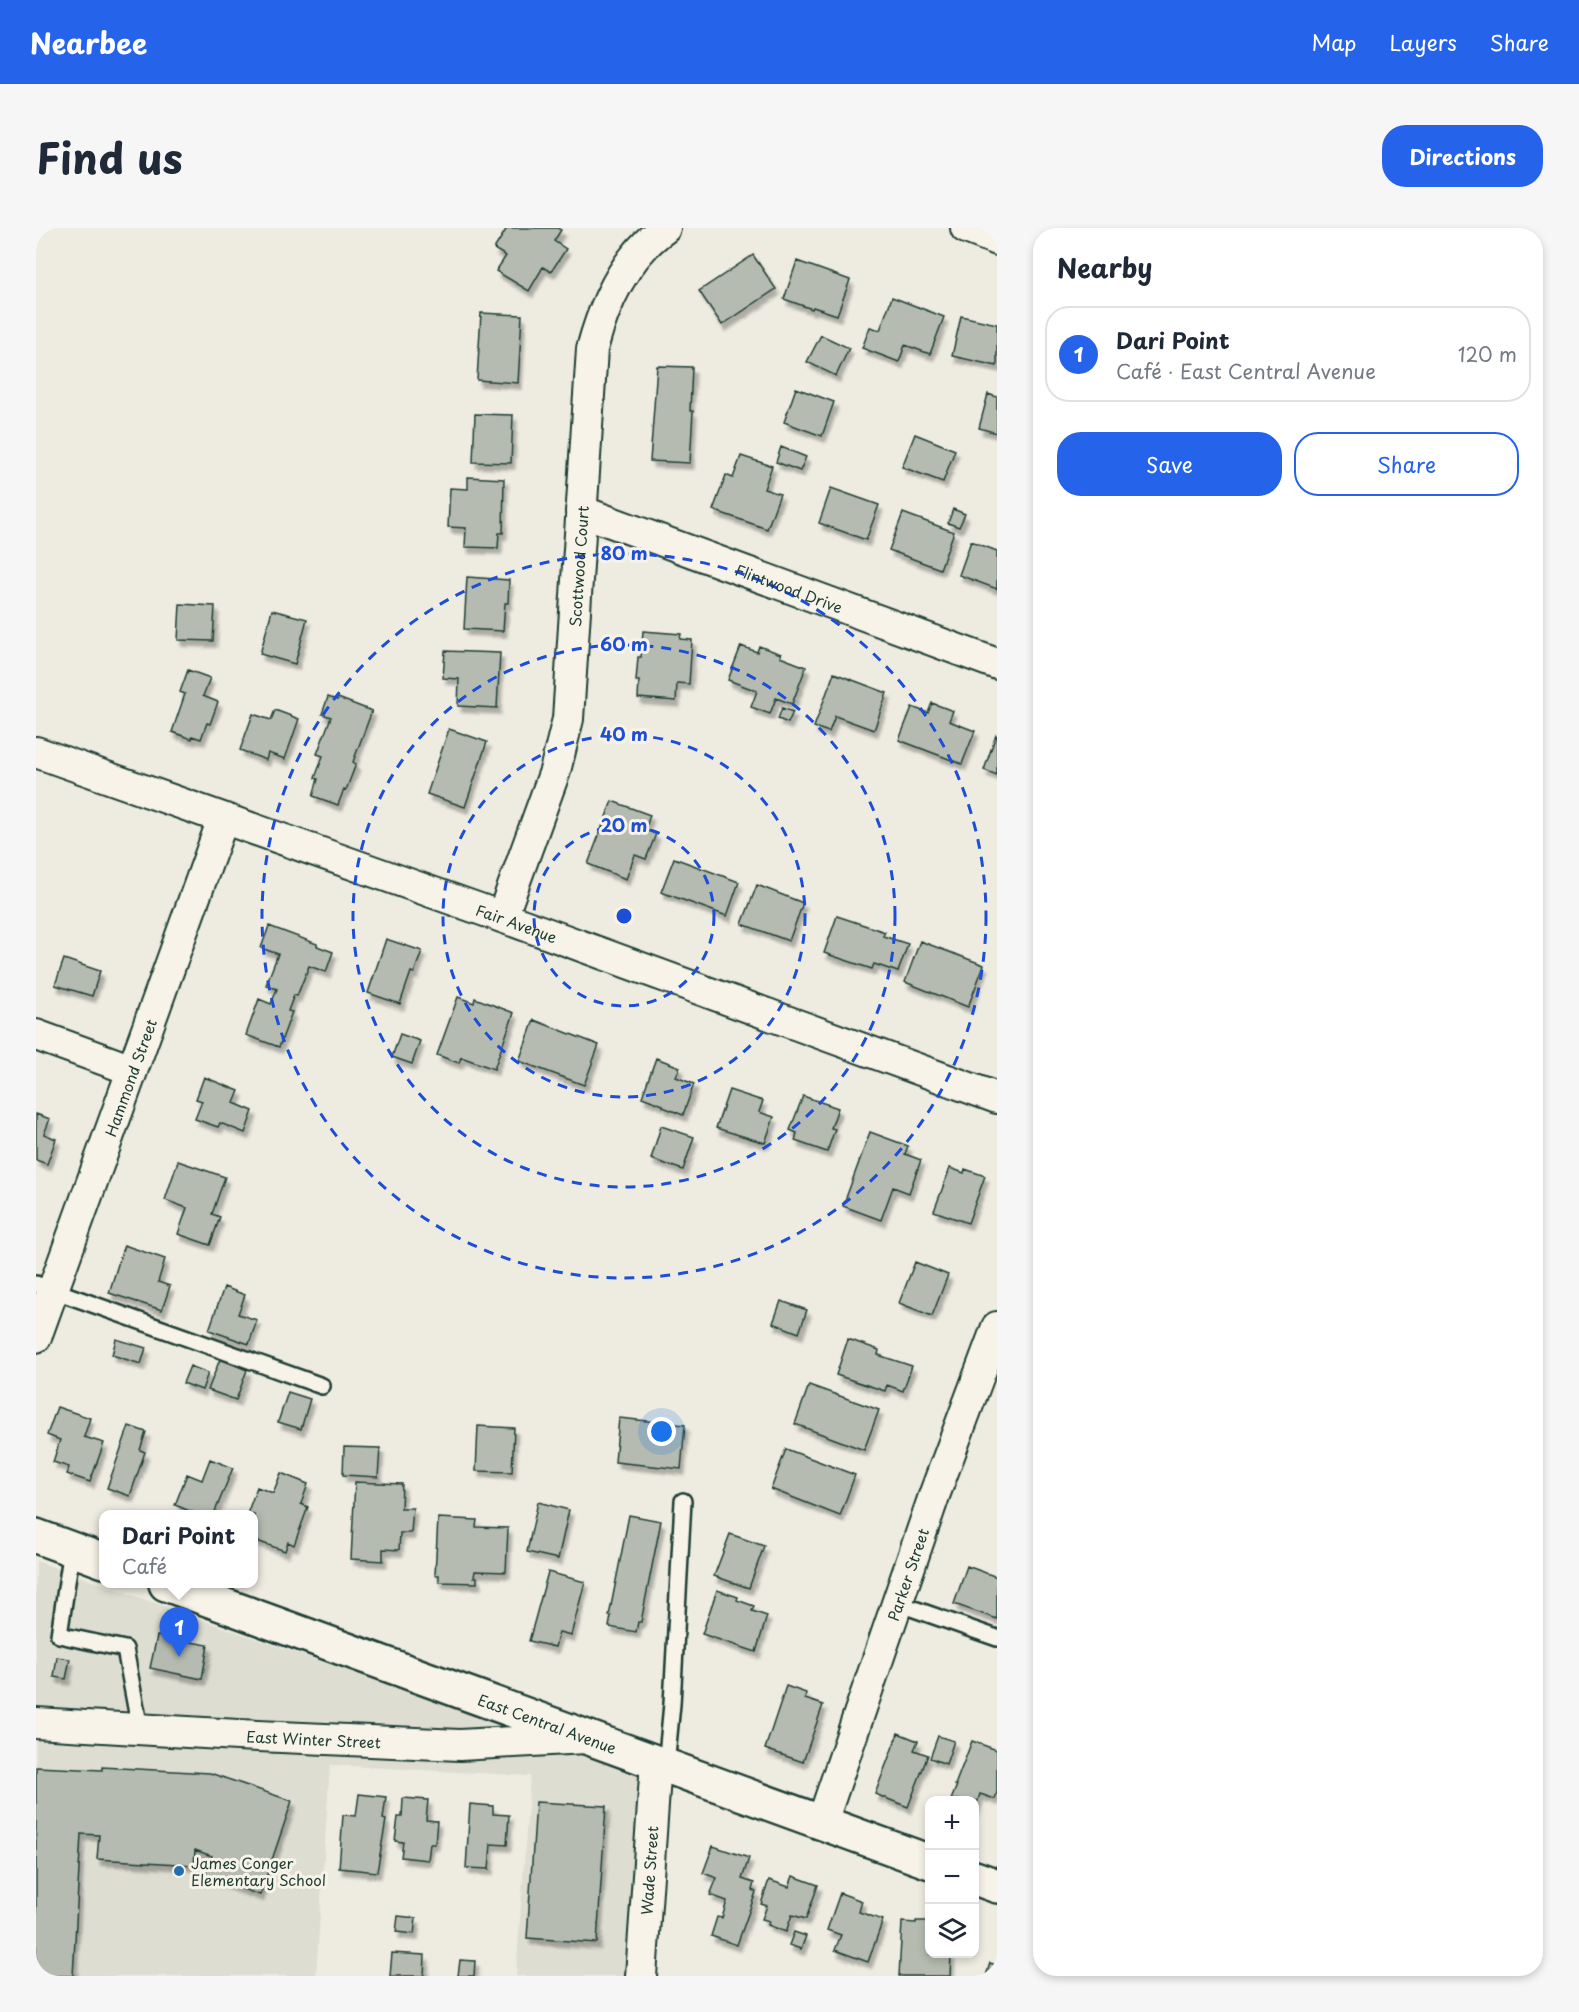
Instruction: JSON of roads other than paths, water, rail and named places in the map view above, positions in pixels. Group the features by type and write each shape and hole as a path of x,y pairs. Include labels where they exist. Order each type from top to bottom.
{"main road":[{"path":"36,1536 99,1559"},
{"name":"East Central Avenue","path":"177,1588 925,1860"},
{"path":"979,1879 997,1886"}],"street":[{"name":"Scottwood Court","path":"502,917 555,771 568,719 592,349 599,321 614,288 639,252 665,228"},
{"path":"966,228 997,240"},
{"name":"Flintwood Drive","path":"581,511 997,664"},
{"name":"Fair Avenue","path":"36,752 502,917 997,1098"},
{"name":"Hammond Street","path":"36,1337 44,1287 132,1070 223,819"},
{"path":"36,1035 132,1070"},
{"name":"Parker Street","path":"822,1822 935,1493 994,1343"},
{"name":"East Winter Street","path":"36,1723 460,1745 590,1738"},
{"name":"Wade Street","path":"641,1976 661,1764"}],"lane":[{"path":"44,1287 322,1386"},
{"path":"661,1764 672,1693 683,1502"},
{"path":"72,1549 59,1635 125,1649 140,1729"},
{"path":"897,1603 997,1638"}],"place":[{"name":"Dari Point","path":"179,1657"},
{"name":"James Conger Elementary School","path":"179,1871"}]}
